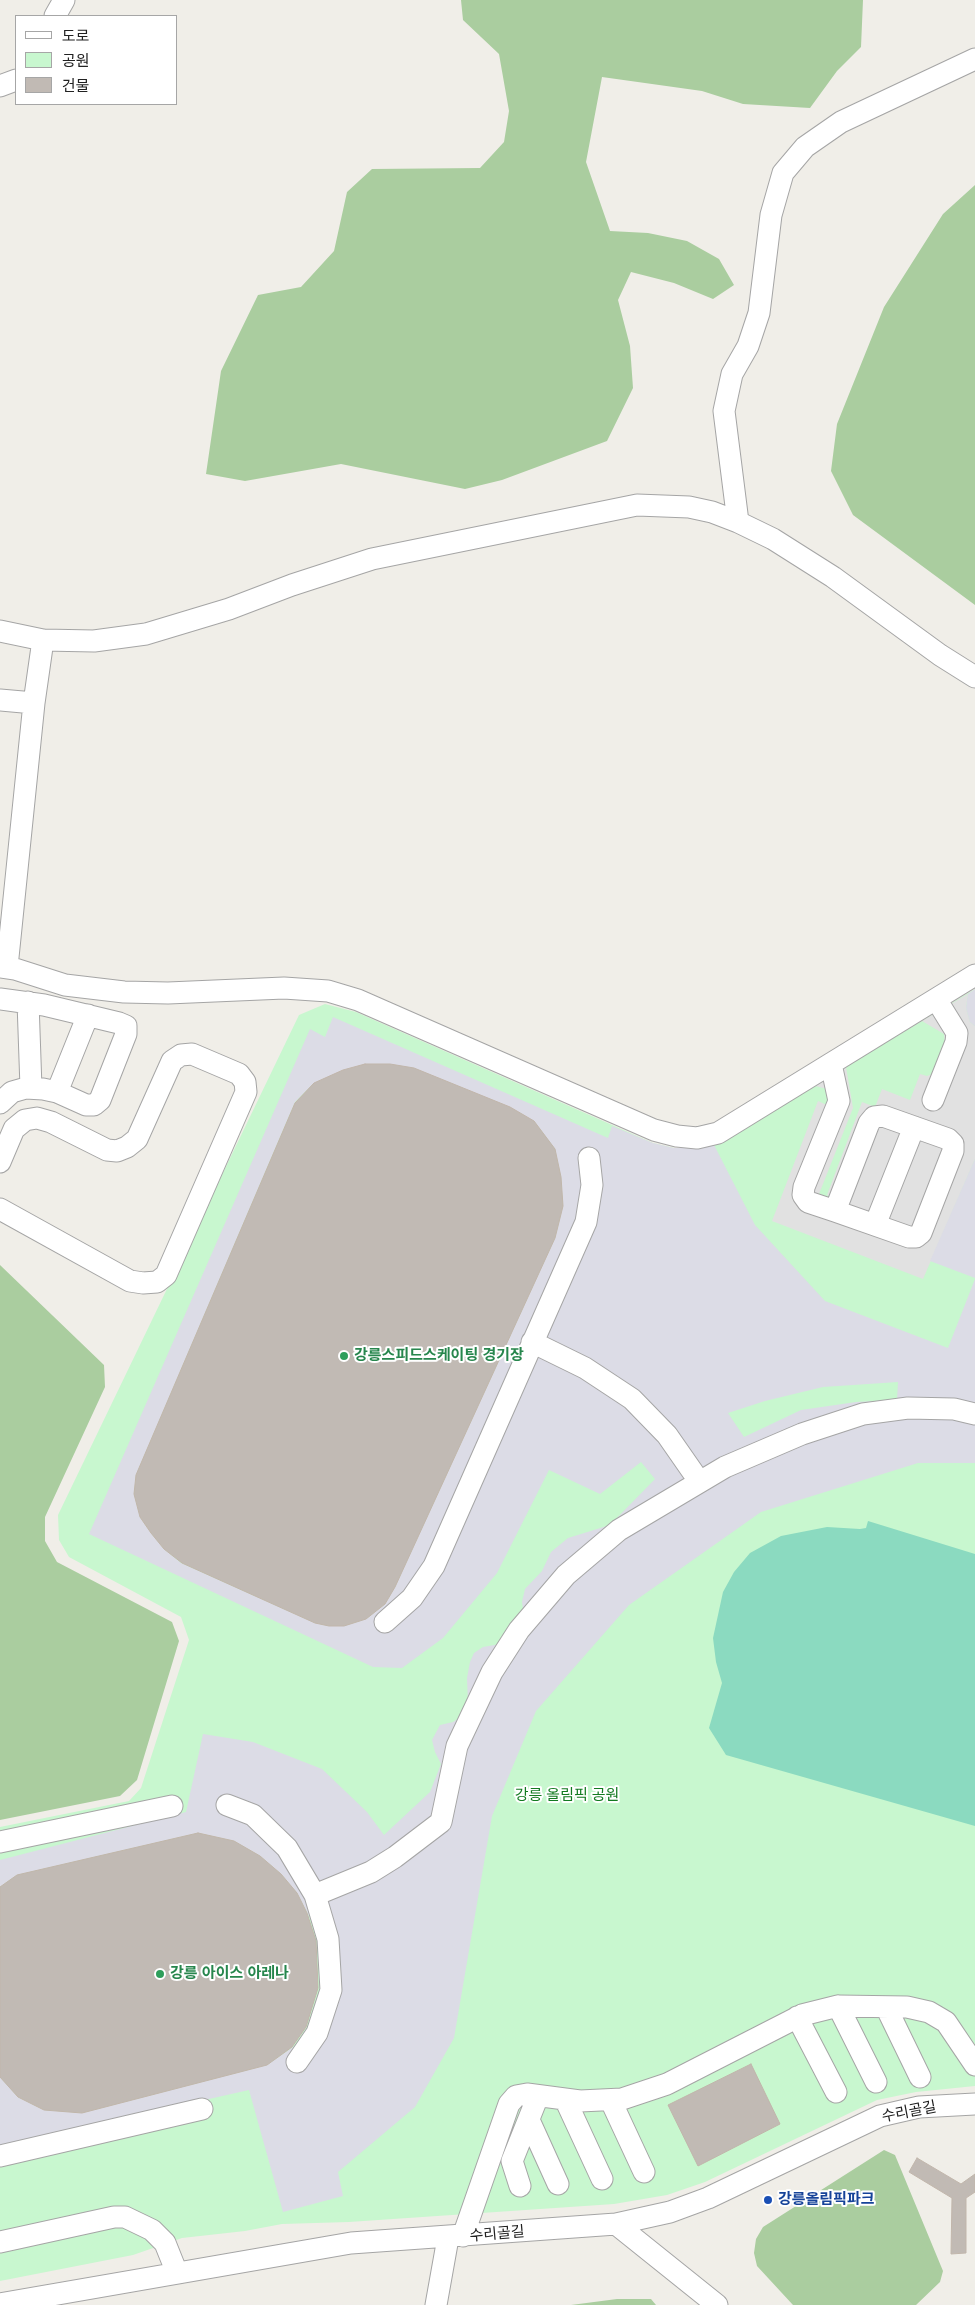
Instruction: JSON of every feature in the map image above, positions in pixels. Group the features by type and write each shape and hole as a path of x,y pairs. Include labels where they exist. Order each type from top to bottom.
{"street":[{"path":"56,15 64,0"},
{"path":"738,522 724,411 732,374 748,346 759,313 771,214 784,173 805,147 841,122 975,59"},
{"path":"0,86 15,80"},
{"path":"0,631 43,640 94,641 146,634 230,609 292,585 372,559 637,505 689,507 712,512 773,538 833,577 940,655 975,677"},
{"path":"43,640 3,967 65,985 124,992 168,993 284,988 328,991 358,1000 654,1130 677,1136 697,1138 718,1134 975,975"},
{"path":"0,700 34,703"},
{"path":"0,998 88,1015 126,1026 126,1034 100,1100 94,1105 86,1105 57,1092 31,1088 12,1092 0,1103"},
{"path":"934,1100 956,1042 957,1033 936,999"},
{"path":"28,1002 31,1088"},
{"path":"57,1092 88,1015"},
{"path":"0,1162 14,1130 25,1120 37,1118 51,1122 107,1150 117,1151 128,1148 137,1139 172,1061 181,1055 192,1054 239,1074 245,1082 246,1092 166,1275 157,1282 143,1283 130,1281 0,1209"},
{"path":"831,1064 839,1101 804,1187 803,1194 808,1202 909,1237 916,1237 921,1232 953,1151 952,1144 948,1139 882,1116 874,1117 869,1123 835,1211"},
{"path":"875,1225 914,1127"},
{"path":"385,1622 412,1598 434,1566 586,1222 592,1186 589,1158"},
{"path":"532,1342 585,1368 632,1399 667,1435 699,1481"},
{"path":"315,1895 371,1872 395,1857 441,1822 457,1746 492,1672 519,1630 566,1575 620,1530 725,1467 802,1434 863,1414 908,1408 954,1409 975,1414"},
{"path":"227,1805 253,1814 287,1848 315,1895 328,1938 330,1990 317,2033 297,2062"},
{"path":"0,1842 172,1806"},
{"path":"838,2006 876,2082"},
{"path":"436,2305 456,2237 509,2104 516,2096 528,2094 565,2099 611,2101 667,2084 798,2017 838,2006 907,2008 929,2012 946,2022 975,2065"},
{"path":"886,2007 920,2078"},
{"path":"798,2017 836,2092"},
{"path":"520,2186 512,2161 538,2096"},
{"path":"565,2099 602,2180"},
{"path":"611,2101 644,2172"},
{"name":"수리골길","path":"0,2304 351,2243 456,2237 616,2224 670,2212 708,2198 880,2116 919,2107 975,2104"},
{"path":"0,2156 202,2109"},
{"path":"528,2120 558,2184"},
{"path":"0,2242 114,2217 125,2218 152,2230 165,2243 178,2273"},
{"path":"616,2224 717,2305"}],"green space":[{"path":"461,0 863,0 861,47 837,71 810,108 743,104 702,91 602,77 586,162 610,231 648,233 687,241 719,259 734,285 713,299 674,283 631,272 618,300 630,346 633,388 607,441 502,480 465,489 341,464 245,481 206,474 221,371 258,295 301,287 334,251 347,192 372,169 480,168 504,142 509,111 499,54 463,20"},
{"path":"975,185 975,605 853,515 831,471 837,424 884,307 943,214"},
{"name":"강릉 올림픽 공원","path":"975,989 975,2086 916,2092 877,2100 705,2182 667,2195 614,2204 349,2222 282,2224 245,2231 182,2238 133,2255 0,2281 0,1827 129,1801 141,1788 189,1640 181,1617 69,1557 59,1540 58,1515 299,1015 325,1004 356,1012 653,1143 674,1148 697,1148 807,1090"},
{"path":"0,1265 104,1365 105,1387 45,1517 45,1541 57,1562 172,1622 179,1641 137,1780 120,1796 0,1820"},
{"path":"868,1521 975,1554 975,1826 726,1755 709,1728 722,1683 716,1662 713,1638 723,1592 734,1572 750,1553 781,1536 827,1527 866,1528"},
{"path":"884,2150 895,2155 943,2271 940,2282 916,2305 793,2305 757,2266 754,2253 756,2239 763,2227"},
{"path":"617,2299 651,2299 656,2305 571,2305"}],"shaded area":[{"path":"975,989 975,1026 970,1022 966,1008 968,994"},
{"path":"968,994 966,1008 970,1022 975,1026 975,1159 923,1279 772,1221 818,1101 831,1107 831,1090 815,1086 846,1067 853,1108 819,1194 821,1200 835,1198 827,1195 862,1102 875,1107 882,1089 910,1100 920,1074 927,1076 935,1073 945,1044 944,1034 922,1021"},
{"path":"333,1017 608,1138 612,1126 653,1143 674,1148 697,1148 711,1139 755,1225 825,1301 948,1348 975,1279 975,1463 918,1463 761,1512 629,1605 536,1711 492,1816 454,2038 415,2107 338,2172 343,2196 283,2212 249,2090 0,2146 0,2077 18,2097 44,2110 82,2113 267,2065 296,2045 311,2021 320,1993 321,1956 312,1922 297,1893 281,1874 260,1856 234,1841 198,1833 17,1875 0,1887 0,1860 186,1812 203,1734 253,1742 322,1769 367,1812 384,1835 430,1792 441,1764 432,1740 440,1725 453,1722 462,1716 468,1704 467,1678 474,1653 483,1647 500,1644 524,1616 522,1602 525,1589 542,1571 551,1552 568,1538 610,1525 655,1479 641,1462 600,1494 549,1470 497,1573 443,1638 402,1668 373,1667 89,1534 310,1029 325,1037","holes":["314,1083 534,1121 555,1149 561,1177 563,1206 555,1238 395,1587 385,1604 366,1619 344,1626 329,1626 315,1623 181,1563 164,1549 140,1517 134,1494 136,1475 295,1102","898,1382 897,1400 856,1402 801,1410 744,1437 728,1413 765,1401 823,1387"]},
{"path":"975,1159 975,1278 930,1261"}],"building":[{"name":"강릉스피드스케이팅 경기장","path":"365,1064 390,1064 414,1068 510,1107 534,1121 555,1149 561,1177 563,1206 555,1238 395,1587 385,1604 366,1619 344,1626 329,1626 315,1623 182,1563 164,1549 151,1533 140,1517 134,1494 136,1475 295,1103 314,1083 343,1070"},
{"name":"강릉 아이스 아레나","path":"198,1833 234,1841 260,1856 281,1874 297,1893 307,1913 316,1941 318,1988 306,2027 292,2047 267,2065 82,2113 44,2110 18,2097 0,2077 0,1887 17,1875"},
{"path":"751,2064 780,2124 698,2166 668,2105"},
{"path":"917,2158 961,2184 975,2174 975,2192 966,2198 966,2253 951,2254 952,2198 909,2172"}],"place":[{"name":"강릉스피드스케이팅 경기장","path":"344,1356"},
{"name":"강릉 아이스 아레나","path":"160,1974"},
{"name":"강릉올림픽파크","path":"768,2200"}]}
